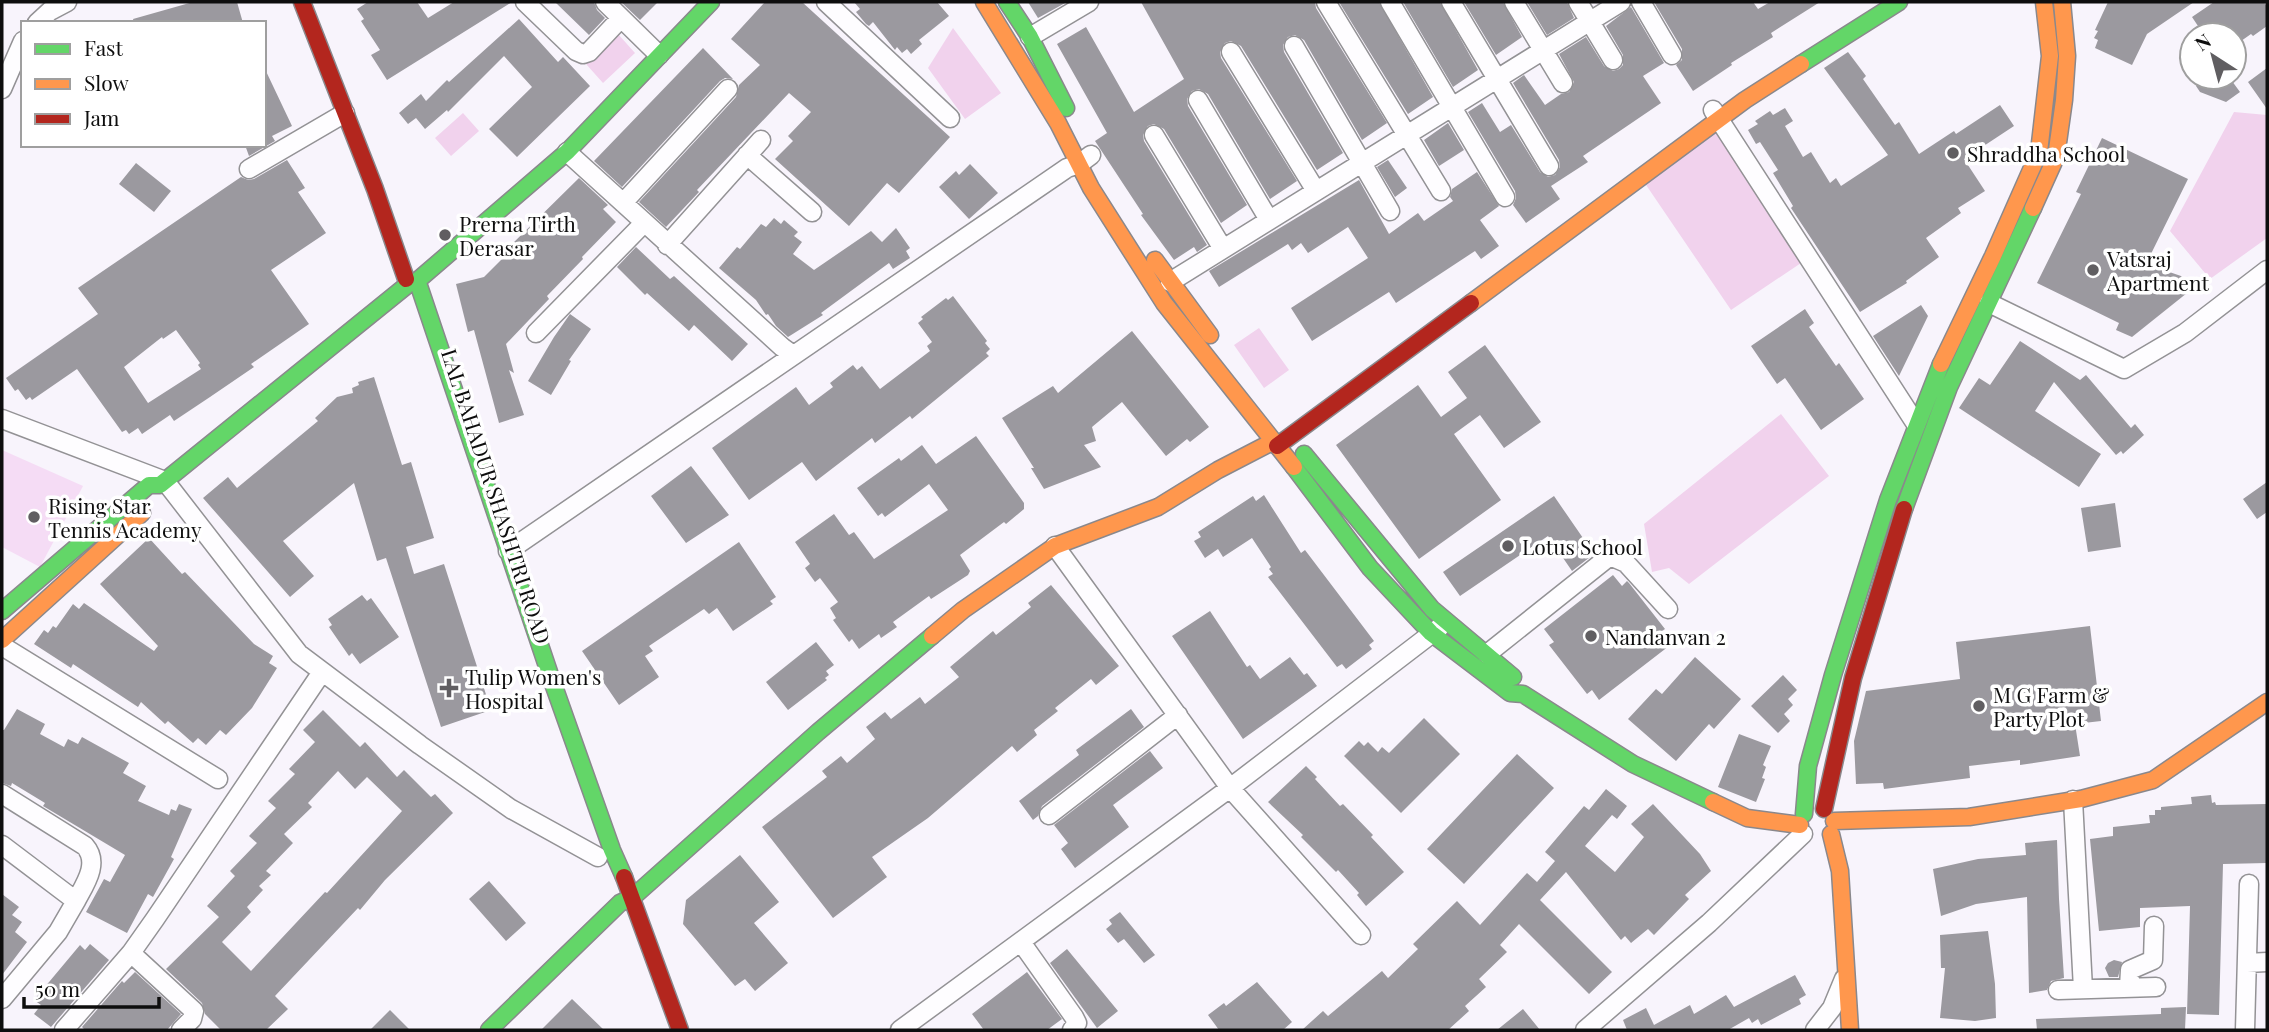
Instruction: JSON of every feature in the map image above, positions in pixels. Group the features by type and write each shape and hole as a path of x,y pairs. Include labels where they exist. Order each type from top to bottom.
{"street":[{"path":"39,21 50,11 67,2"},
{"name":"LAL BAHADUR SHASHTRI ROAD","path":"302,2 412,282 449,422 532,669 598,857 626,900 666,1030"},
{"path":"525,2 576,51 583,54 589,52 621,18"},
{"path":"605,2 659,55"},
{"path":"2,611 149,485 163,483 412,282 566,152 710,2"},
{"path":"826,2 950,118"},
{"path":"984,2 1058,123 1089,162"},
{"path":"1007,2 1030,37 1089,162 1091,188 1164,303 1279,438 1432,609 1520,683 1523,694"},
{"path":"1030,37 1088,2"},
{"path":"1326,2 1441,191"},
{"path":"1390,2 1505,197"},
{"path":"1451,2 1549,166"},
{"path":"1514,2 1563,83"},
{"path":"1578,2 1613,60"},
{"path":"1170,282 1621,2"},
{"path":"1641,2 1672,55"},
{"path":"489,1030 626,900 818,732 963,610 1055,546 1158,507 1218,470 1279,438 1716,114 1879,2"},
{"path":"1716,114 1899,2"},
{"path":"2044,2 2050,56 2039,152 1933,381 1888,500 1808,766 1802,824 1809,839 1816,842 1825,840 1853,678 1905,505 1949,387 2056,157 2067,56 2062,2"},
{"path":"329,27 386,181 412,282 508,551 626,900 680,1030"},
{"path":"1294,46 1390,211"},
{"path":"2,89 21,47"},
{"path":"1231,52 1316,191"},
{"path":"623,203 728,89"},
{"path":"1198,100 1269,220"},
{"path":"249,169 345,113"},
{"path":"1716,114 1916,424"},
{"path":"1154,135 1223,249"},
{"path":"667,245 761,140"},
{"path":"566,152 793,355"},
{"path":"747,155 812,212"},
{"path":"508,551 1067,168 1089,162"},
{"path":"1119,202 1170,282 1370,568 1431,633 1510,693 1523,694 1633,764 1747,818 1802,824"},
{"path":"536,333 645,223"},
{"path":"1989,303 2124,369 2185,333 2267,270"},
{"path":"2,419 163,483 299,654 511,809 598,857"},
{"path":"2,640 159,497 163,483"},
{"path":"1055,546 1230,789 1361,934"},
{"path":"1487,654 1610,556 1626,563 1668,609"},
{"path":"900,1030 1230,789 1447,621"},
{"path":"2,646 218,779"},
{"path":"64,1030 131,953 240,797 322,672"},
{"path":"1585,1030 1709,923 1802,824 1810,809 1830,821 1969,817 2073,800 2153,780 2267,702"},
{"path":"1049,816 1178,715"},
{"path":"2,999 58,932 86,882 93,862 85,846 3,797"},
{"path":"2073,800 2083,989"},
{"path":"1830,821 1840,872 1850,1030"},
{"path":"2,845 76,901"},
{"path":"2245,1030 2249,884"},
{"path":"2129,987 2130,970 2153,960 2154,926"},
{"path":"1021,942 1074,1017 1077,1023 1072,1030"},
{"path":"131,953 194,1011 192,1019 181,1030"},
{"path":"2247,963 2267,962"},
{"path":"1815,1030 1832,1008 1846,974"},
{"path":"2058,990 2156,987"}],"shaded area":[{"path":"953,28 1001,93 965,119 928,68"},
{"path":"618,34 635,53 603,83 586,64"},
{"path":"2234,112 2267,115 2267,238 2210,279 2170,231"},
{"path":"463,113 479,131 451,156 435,138"},
{"path":"1715,130 1804,261 1731,310 1642,179"},
{"path":"1259,328 1289,370 1264,388 1234,345"},
{"path":"1781,414 1829,476 1689,584 1669,568 1652,572 1644,524"},
{"name":"Rising Star Tennis Academy","path":"2,450 83,486 40,567 2,547"}],"building":[{"path":"193,2 237,2 242,21 134,21"},
{"path":"368,2 417,2 428,18 454,2 512,2 387,80 371,55 380,50 361,21 364,19 357,9"},
{"path":"555,2 594,2 605,18 589,35"},
{"path":"621,2 658,2 640,20"},
{"path":"765,2 802,2 950,137 899,193 887,183 849,226 775,159 793,141 788,136 811,112 789,93 697,190 699,192 666,227 639,202 736,97 739,85 760,65 731,39"},
{"path":"854,2 937,2 949,16 919,40 922,44 911,54 907,49 902,53 897,47 895,50 873,22 869,26 866,24 856,12 860,9"},
{"path":"1028,2 1067,2 1038,18"},
{"path":"1141,2 1315,2 1316,8 1387,123 1362,140 1304,40 1295,35 1288,37 1283,45 1284,52 1343,153 1317,170 1241,46 1231,41 1225,43 1220,52 1221,58 1297,181 1270,199 1208,94 1199,89 1192,91 1187,99 1188,106 1247,205 1221,223 1164,129 1154,124 1148,126 1143,135 1144,141 1207,245 1197,252 1194,247 1174,260 1141,215 1143,214 1095,141 1107,133 1057,44 1086,27 1134,112 1184,79"},
{"path":"1339,2 1379,2 1433,97 1408,114"},
{"path":"1403,2 1440,2 1478,70 1453,87"},
{"path":"1464,2 1503,2 1522,37 1496,55"},
{"path":"1527,2 1567,2 1574,18 1547,35"},
{"path":"1654,2 1753,2 1758,9 1770,2 1820,2 1771,33 1773,37 1693,91 1676,65 1682,60 1682,49"},
{"path":"2108,2 2194,2 2147,34 2132,65 2095,48 2098,40 2094,38 2098,31 2095,30"},
{"path":"2214,2 2264,2 2267,7 2267,26 2253,36 2248,36 2248,21 2195,21 2192,17"},
{"path":"1631,7 1664,63 1643,76 1661,103 1583,156 1588,162 1551,186 1560,199 1526,223 1513,205 1515,191 1468,112 1482,103 1500,132 1511,125 1540,172 1548,177 1555,175 1560,167 1559,160 1513,83 1524,75 1545,105 1569,92 1574,82 1559,54 1586,37 1604,66 1613,71 1619,69 1623,65 1623,55 1606,26"},
{"path":"519,19 558,62 563,57 590,86 517,157 489,129 532,87 504,56 448,112 447,110 425,129 416,118 408,124 399,113 421,94 426,101"},
{"path":"703,48 733,79 725,78 720,81 622,187 594,161"},
{"path":"1848,52 1866,76 1863,79 1895,125 1899,122 1919,154 2000,105 2014,126 1964,159 1985,191 1958,208 1961,213 1926,238 1939,257 1906,281 1907,283 1860,312 1791,208 1793,206 1773,173 1778,170 1760,142 1756,144 1748,130 1758,124 1755,121 1770,111 1773,115 1785,108 1793,121 1785,126 1803,157 1811,152 1830,183 1836,178 1841,186 1888,155 1824,68"},
{"path":"2267,68 2267,109 2248,82"},
{"path":"266,71 292,126 272,136 275,141 266,146"},
{"path":"2199,91 2240,92 2226,102"},
{"path":"1448,123 1464,150 1439,166 1424,140"},
{"path":"2102,138 2188,179 2146,264 2181,276 2192,289 2132,337 2116,330 2119,323 2037,283 2081,194 2076,192"},
{"path":"246,147 265,147 249,156"},
{"path":"287,160 305,188 298,192 326,233 271,270 309,324 251,364 254,367 174,421 170,415 142,434 138,428 129,434 126,430 122,432 77,369 32,400 30,397 26,400 18,389 15,391 6,378 98,314 78,288 241,177 254,179","holes":["176,330 200,363 198,365 201,369 148,403 124,367 162,337 163,339"]},
{"path":"1388,160 1407,188 1395,197 1377,167"},
{"path":"136,163 171,191 154,212 119,184"},
{"path":"970,164 998,193 969,219 939,187 956,171 959,175"},
{"path":"1477,172 1499,206 1480,220 1499,246 1481,259 1475,251 1396,303 1389,292 1312,341 1291,308 1368,258 1348,227 1308,253 1301,243 1292,250 1288,244 1219,287 1209,271 1359,180 1389,234 1418,213 1424,221 1453,201 1450,197 1452,189"},
{"path":"579,178 608,205 603,209 616,222 506,344 514,373 509,370 524,415 499,423 474,330 468,332 456,284 484,277 510,251 508,248"},
{"path":"774,218 781,224 784,220 798,232 794,236 802,242 793,254 814,270 871,231 882,242 896,228 910,248 906,251 910,258 893,269 889,263 821,313 823,315 788,337 768,314 766,315 756,300 719,268 761,224 766,227"},
{"path":"636,247 670,279 674,276 748,344 732,361 694,325 689,331 647,293 645,295 617,267"},
{"path":"953,296 987,341 985,343 990,349 986,353 989,356 912,419 910,416 875,443 872,438 816,481 802,462 749,500 712,448 796,387 809,405 833,387 830,383 853,365 857,370 862,366 880,389 930,351 927,346 932,342 918,323 923,319 921,317 946,298 948,300"},
{"path":"1921,305 1928,316 1899,376 1873,336"},
{"path":"1805,309 1814,323 1809,327 1836,366 1839,363 1864,399 1821,430 1785,378 1777,384 1751,346"},
{"path":"570,314 591,329 569,360 571,361 551,395 528,381"},
{"path":"1132,331 1209,427 1190,442 1187,439 1166,456 1122,402 1092,427 1096,441 1084,445 1101,467 1044,489 1002,418 1053,386 1058,393"},
{"path":"2020,341 2080,380 2086,375 2131,428 2135,424 2144,435 2123,454 2121,451 2116,455 2054,382 2035,411 2101,454 2079,487 1959,408 1979,378 1990,385"},
{"path":"1485,345 1541,422 1504,448 1480,415 1454,434 1501,500 1419,559 1336,445 1418,385 1441,417 1467,398 1448,372"},
{"path":"374,377 402,465 411,462 434,538 406,547 414,574 444,564 491,710 441,727 386,558 377,561 354,483 283,541 314,576 290,597 203,498 228,477 237,488 318,421 315,418 337,397 353,393 352,388 359,385 358,382"},
{"path":"976,436 1024,503 1024,509 960,555 970,571 968,575 931,599 929,596 893,622 897,627 881,638 879,634 859,649 852,639 849,642 833,620 836,618 830,608 838,602 820,578 815,582 805,568 810,564 795,542 834,514 849,535 854,532 874,559 948,510 929,484 885,517 882,513 878,516 857,488 922,445 936,464"},
{"path":"691,466 729,515 686,543 651,496"},
{"path":"2267,482 2267,512 2257,519 2243,499"},
{"path":"1264,495 1301,553 1305,550 1374,641 1369,645 1372,649 1346,669 1342,664 1337,667 1268,577 1273,574 1269,569 1271,567 1252,538 1223,557 1218,549 1205,558 1194,541 1201,537 1198,532 1253,496 1256,501"},
{"name":"Lotus School","path":"1554,496 1594,554 1572,571 1548,536 1460,596 1443,572"},
{"path":"2115,503 2121,547 2088,552 2081,508"},
{"path":"149,538 254,644 273,656 269,663 277,668 252,708 226,735 220,730 206,745 198,738 193,743 168,721 165,724 141,702 138,707 73,664 71,668 34,644 44,630 48,633 53,626 56,628 73,604 79,609 84,603 154,651 158,646 100,584"},
{"path":"739,542 776,597 770,601 773,604 733,631 717,608 709,614 704,609 649,646 653,651 645,656 659,677 619,705 582,651"},
{"name":"Nandanvan 2","path":"1613,575 1622,586 1627,581 1629,583 1665,629 1659,633 1669,646 1599,700 1592,690 1587,694 1549,645 1554,642 1544,629"},
{"path":"1051,585 1119,666 1096,685 1091,679 1055,708 1058,711 1034,730 1037,735 1017,752 1012,746 928,818 872,857 887,877 833,918 762,827 827,777 822,771 841,756 847,763 875,739 866,727 885,712 891,719 920,697 925,704 959,677 950,667 993,631 996,635 1031,607 1028,603"},
{"path":"362,595 367,601 371,598 399,637 360,664 352,653 349,656 329,627 332,625 328,619"},
{"path":"1210,611 1247,667 1250,665 1260,679 1290,657 1317,686 1243,739 1172,636"},
{"name":"M G Farm & Party Plot","path":"2090,626 2101,721 2075,724 2080,756 2020,765 2020,760 1969,766 1970,778 1884,789 1883,783 1856,784 1854,741 1866,691 1960,679 1956,642"},
{"path":"816,642 834,665 826,671 829,675 825,678 827,680 788,710 766,682"},
{"path":"1695,657 1741,699 1714,729 1709,724 1676,761 1628,719 1656,689 1662,694"},
{"path":"1783,675 1797,690 1788,699 1793,705 1784,714 1790,721 1778,733 1751,706"},
{"path":"17,709 45,724 40,734 64,747 68,739 78,744 82,737 129,763 123,773 146,786 138,801 169,815 171,809 176,811 179,804 192,809 171,857 174,859 153,897 148,894 127,933 86,912 104,879 110,882 125,855 43,806 45,803 12,783 11,786 2,783 2,730"},
{"path":"1131,709 1144,727 1042,806 1033,820 1019,801 1079,755 1076,750"},
{"path":"323,710 360,747 365,742 397,777 404,770 431,797 435,794 453,813 275,996 288,1009 266,1030 221,1030 205,1014 202,1003 166,969 219,917 207,906 235,876 230,871 257,843 249,836 276,808 268,801 295,774 289,769 315,742 303,730","holes":["338,771 355,789 367,777 402,811 251,971 222,942 251,912 247,907 263,890 259,886 271,875 266,871 293,843 284,834 312,807 308,803"]},
{"path":"1424,718 1460,754 1401,813 1344,756 1359,741 1364,746 1368,742 1378,752 1382,747 1389,753"},
{"path":"1739,734 1771,746 1763,765 1766,767 1762,778 1765,779 1756,802 1718,787"},
{"path":"1150,751 1163,768 1113,805 1129,827 1075,868 1061,849 1068,843 1054,825"},
{"path":"1517,754 1554,788 1464,884 1427,849"},
{"path":"1306,766 1340,806 1343,804 1373,835 1371,837 1404,872 1366,906 1357,895 1359,893 1338,870 1336,872 1301,837 1303,835 1268,802"},
{"path":"1606,789 1627,806 1617,819 1612,815 1585,846 1615,872 1644,837 1631,824 1653,804 1700,854 1711,871 1685,895 1689,899 1654,935 1648,929 1631,943 1625,936 1621,940 1566,872 1540,900 1612,972 1589,994 1519,924 1500,945 1507,952 1479,979 1486,987 1465,1006 1469,1011 1448,1030 1302,1030 1323,1011 1328,1016 1382,971 1388,978 1418,949 1413,944 1457,901 1480,925 1527,873 1537,882 1555,861 1545,852 1584,806 1589,810"},
{"path":"2211,795 2212,803 2215,802 2216,805 2267,804 2267,863 2223,864 2219,1015 2187,1014 2190,906 2140,908 2140,927 2099,931 2090,839 2113,836 2113,827 2150,823 2149,815 2155,815 2155,810 2161,810 2161,807 2192,804 2191,797"},
{"path":"2057,840 2064,978 2051,981 2047,990 2029,993 2027,897 1976,904 1941,916 1933,869 1978,859 2026,855 2025,843"},
{"path":"740,855 779,902 754,923 788,963 755,991 745,979 735,986 683,924 686,900"},
{"path":"489,881 526,923 506,941 469,899"},
{"path":"2,894 19,907 12,915 22,922 15,932 27,942 2,975"},
{"path":"1120,912 1155,955 1144,963 1124,939 1118,943 1106,929 1112,924 1109,920"},
{"path":"1988,931 1995,984 1996,1018 1975,1021 1940,1018 1945,968 1941,968 1940,935"},
{"path":"90,944 109,960 51,1027 34,1014 41,1005 34,1000 80,945 85,950"},
{"path":"1067,949 1118,1011 1097,1028 1050,963"},
{"path":"2114,960 2122,962 2118,977 2109,977 2105,968"},
{"path":"135,972 181,1014 167,1030 85,1030 82,1027 122,981 124,983"},
{"path":"1027,972 1062,1019 1047,1030 984,1030 972,1014"},
{"path":"1795,975 1806,995 1799,999 1801,1004 1761,1025 1758,1019 1752,1023 1749,1018 1728,1030 1627,1030 1623,1020 1646,1008 1654,1025 1690,1005 1694,1014 1726,995 1734,1007"},
{"path":"1257,982 1292,1022 1283,1030 1219,1030 1208,1015 1224,1003 1226,1006"},
{"path":"572,999 604,1030 541,1030"},
{"path":"2186,1007 2185,1030 2037,1030 2036,1019 2161,1014 2161,1008"},
{"path":"1523,1009 1540,1030 1497,1030"},
{"path":"390,1010 410,1030 370,1030"}],"traffic: fast":[{"path":"417,281 567,152 711,2"},
{"path":"1007,2 1030,37 1066,108"},
{"path":"1801,64 1899,2"},
{"path":"1904,509 1949,387 2033,208"},
{"path":"418,283 550,675 624,877"},
{"path":"2,611 149,485 160,485 406,286"},
{"path":"1804,814 1808,766 1833,675 1888,500 1941,364"},
{"path":"1304,454 1432,609 1513,677"},
{"path":"1294,467 1370,568 1431,633 1510,693 1523,694 1633,764 1713,802"},
{"path":"489,1030 620,903 633,897 818,732 932,636"}],"traffic: slow":[{"path":"984,2 1058,123 1091,188 1164,303 1294,467"},
{"path":"1941,364 2039,152 2050,56 2044,2"},
{"path":"2033,208 2056,157 2067,56 2062,2"},
{"path":"1471,303 1745,100 1801,64"},
{"path":"1155,260 1210,335"},
{"path":"932,636 963,610 1055,546 1158,507 1218,470 1274,441"},
{"path":"2,640 142,513"},
{"path":"1834,821 1969,817 2081,799 2153,780 2267,702"},
{"path":"1713,802 1747,818 1800,825"},
{"path":"1831,834 1840,871 1850,1030"}],"traffic: jam":[{"path":"302,2 375,189 406,279"},
{"path":"1277,446 1471,303"},
{"path":"1824,809 1853,678 1904,509"},
{"path":"624,877 680,1030"}],"place":[{"name":"Shraddha School","path":"1953,153"},
{"name":"Prerna Tirth Derasar","path":"445,235"},
{"name":"Vatsraj Apartment","path":"2093,270"},
{"name":"Rising Star Tennis Academy","path":"34,517"},
{"name":"Lotus School","path":"1508,546"},
{"name":"Nandanvan 2","path":"1591,636"},
{"name":"Tulip Women's Hospital","path":"449,688"},
{"name":"M G Farm & Party Plot","path":"1979,706"}]}
